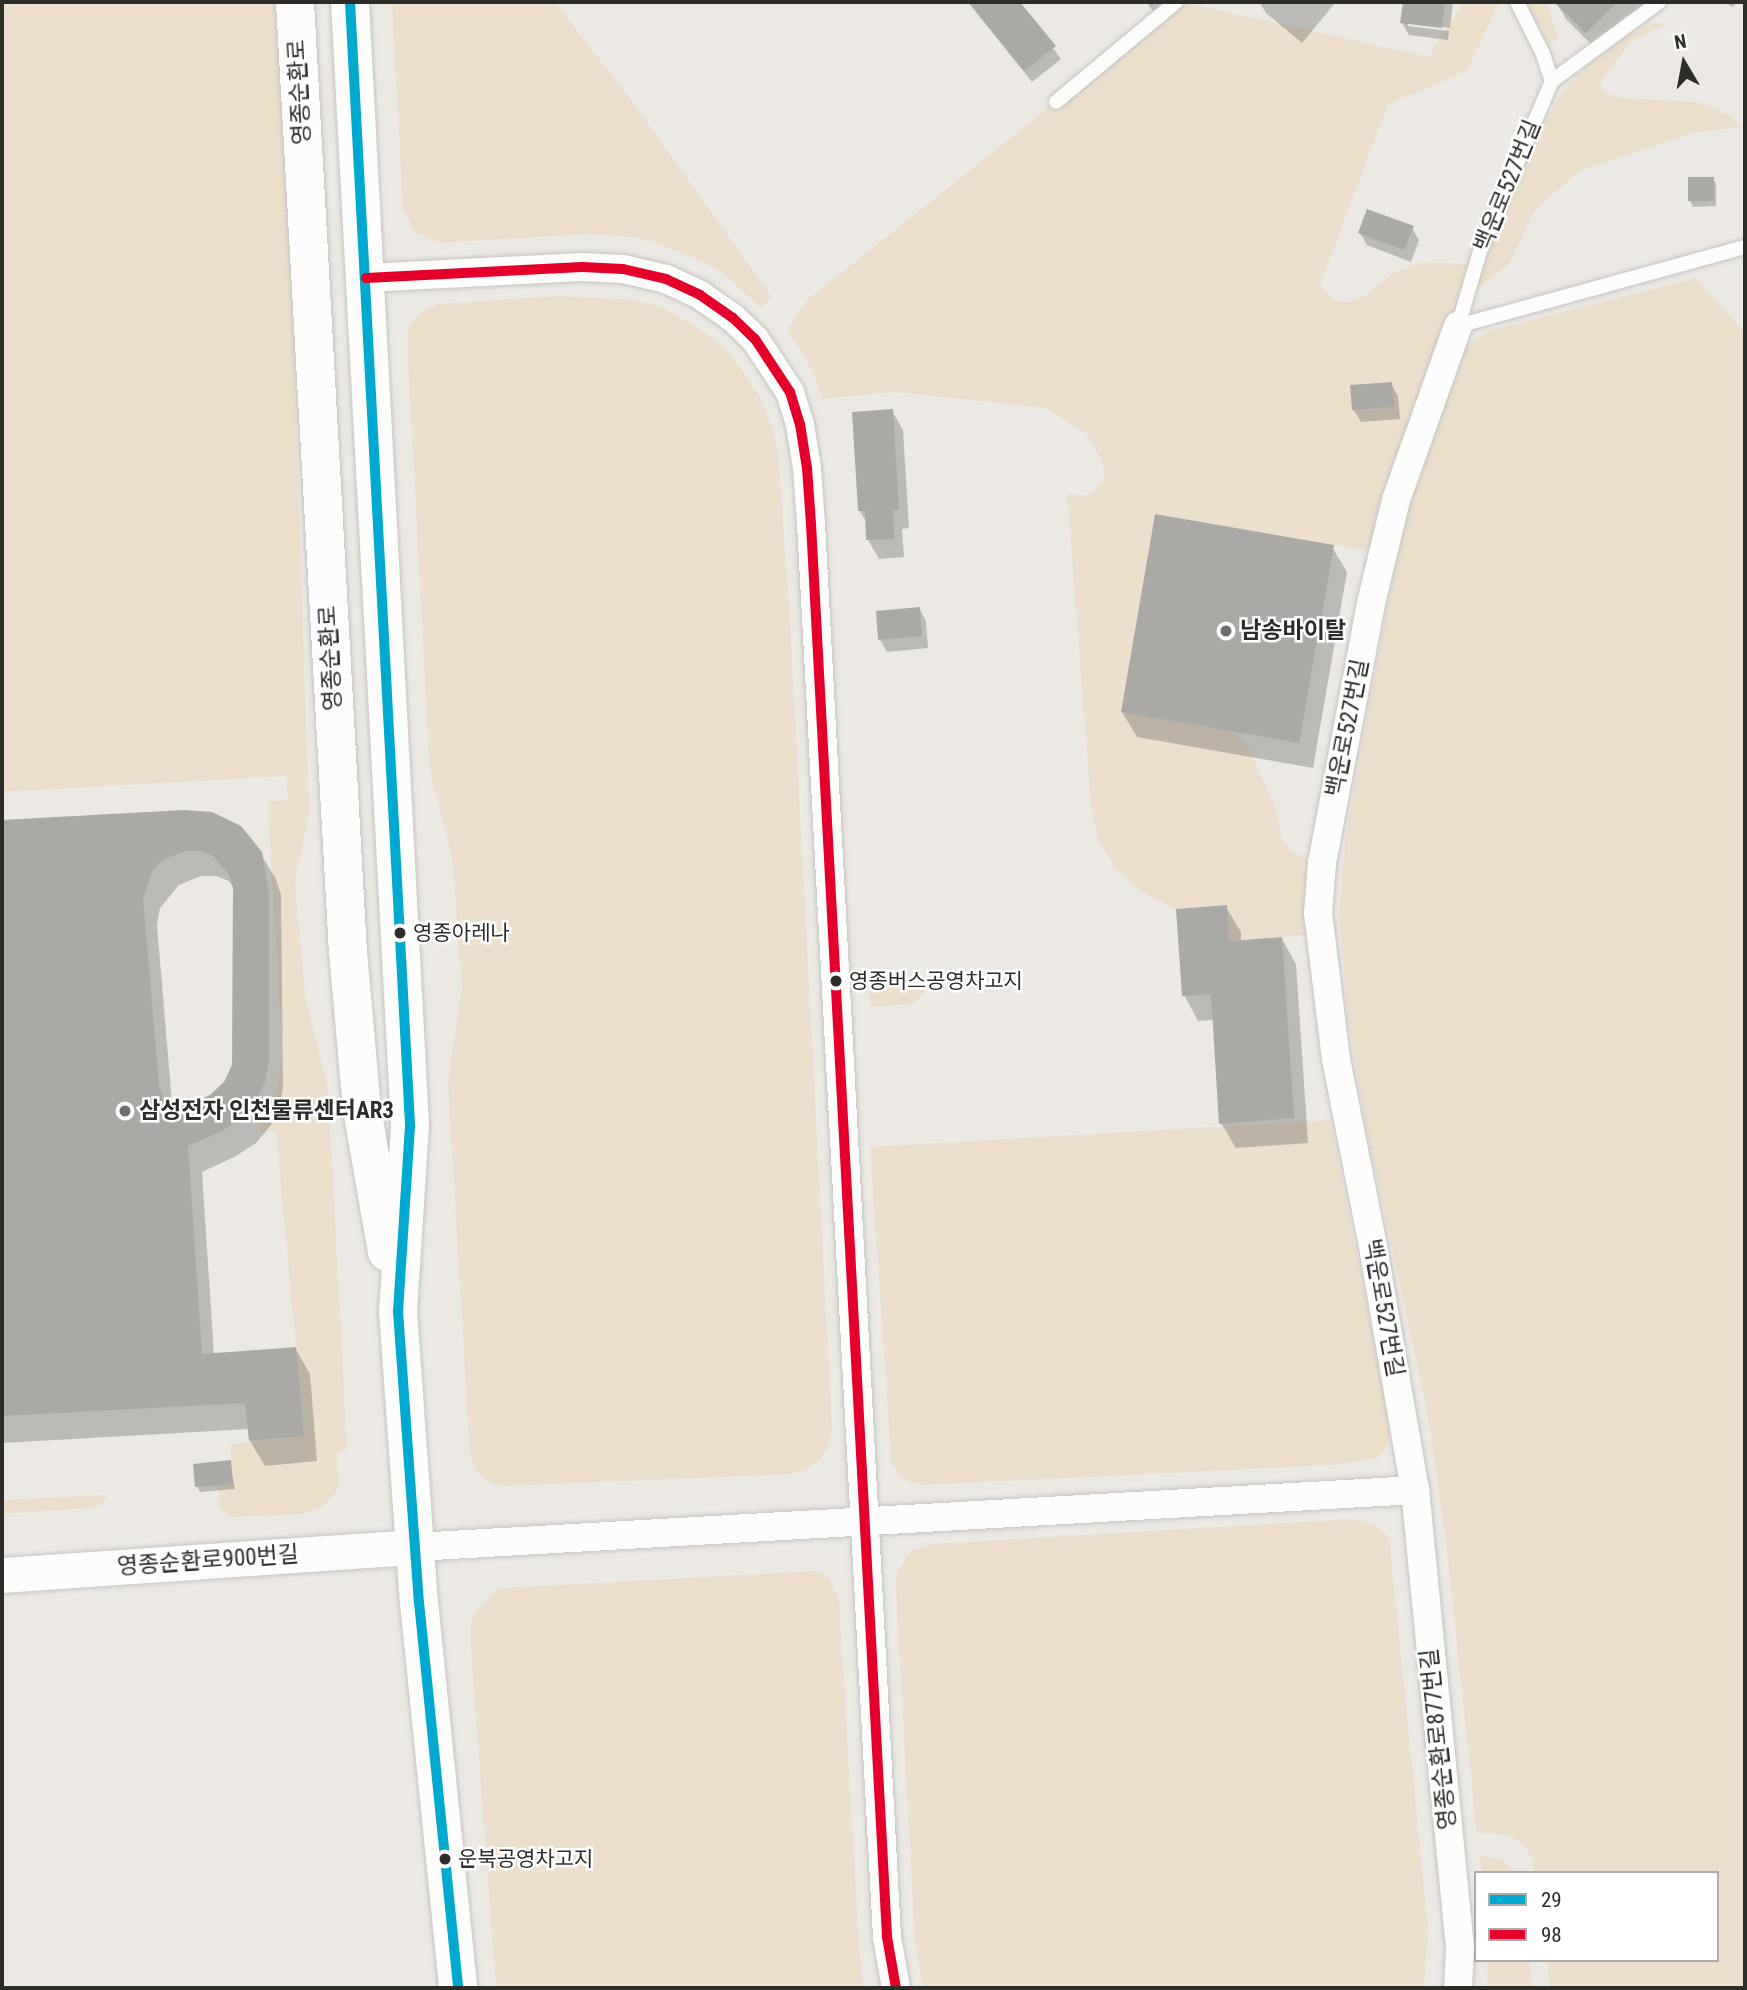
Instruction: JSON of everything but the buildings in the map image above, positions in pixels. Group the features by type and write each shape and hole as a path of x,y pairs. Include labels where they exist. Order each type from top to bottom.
{"main road":[{"name":"영종순환로","path":"295,2 348,952 362,1109 398,1311 415,1546 458,1988"},
{"name":"영종순환로","path":"350,2 410,1126 398,1311"}],"street":[{"path":"366,278 582,267 623,269 666,279 700,295 733,318 755,340 790,392 800,424 808,484 887,1937 896,1988"},
{"name":"백운로527번길","path":"1415,1490 1373,1247 1336,1059 1318,914 1322,863 1381,562 1396,500 1458,326"},
{"path":"415,1546 1415,1490"},
{"name":"영종순환로877번길","path":"1415,1490 1460,1948 1458,1988"},
{"name":"영종순환로900번길","path":"2,1575 415,1546"}],"lane":[{"path":"1056,102 1176,2"},
{"path":"1517,2 1543,54 1552,81 1659,2"},
{"name":"백운로527번길","path":"1458,326 1481,248 1552,81"},
{"path":"1458,326 1745,247"}],"shaded area":[{"path":"2,2 274,2 291,265 309,815 295,881 305,995 328,1088 347,1449 337,1452 339,1482 336,1492 323,1506 305,1514 232,1517 221,1509 217,1485 233,1483 230,1444 304,1436 276,1130 261,1131 258,1118 277,1088 283,1053 267,801 288,800 286,776 2,792"},
{"path":"392,2 555,2 632,101 772,297 761,308 723,273 655,242 633,237 589,234 440,243 415,232 403,208"},
{"path":"1182,2 1429,57 1464,2 1499,2 1467,71 1388,105 1320,285 1334,301 1350,302 1367,294 1392,274 1422,262 1466,264 1454,321 1375,552 1155,515 1121,712 1233,732 1247,746 1276,808 1281,836 1291,851 1309,859 1307,935 1229,941 1227,905 1176,909 1140,891 1114,867 1097,837 1091,806 1067,493 1085,496 1097,490 1105,479 1102,461 1087,434 1045,408 895,392 823,399 807,360 787,330 808,299","holes":["1392,382 1393,407 1352,410 1350,385"]},
{"path":"1526,2 1547,2 1558,38 1549,44"},
{"path":"1669,22 1632,41 1602,79 1602,92 1623,98 1698,102 1729,115 1742,127 1692,133 1581,170 1535,210 1509,264 1477,289 1487,251 1528,154 1559,96 1589,63 1630,33 1652,24"},
{"path":"1695,278 1745,332 1745,1988 1550,1988 1547,1962 1719,1962 1719,1871 1534,1871 1531,1856 1520,1842 1507,1835 1477,1833 1446,1541 1427,1410 1365,1122 1348,1016 1339,917 1346,835 1405,507 1460,351 1485,332"},
{"path":"558,296 636,300 662,307 710,336 731,354 762,400 778,450 791,640 832,1428 827,1450 821,1458 806,1470 792,1474 503,1486 493,1484 478,1474 470,1455 448,1082 462,988 452,856 430,774 407,340 410,326 417,315 438,304"},
{"path":"923,983 924,992 914,1004 870,1007 869,987"},
{"path":"1330,1120 1389,1420 1389,1444 1378,1458 1333,1465 922,1485 905,1480 898,1474 892,1465 891,1454 870,1147"},
{"path":"108,1495 101,1505 90,1508 2,1514 2,1500"},
{"path":"1354,1519 1374,1524 1387,1535 1390,1545 1428,1931 1424,1988 923,1988 915,1941 896,1585 897,1574 906,1557 913,1550 932,1544"},
{"path":"813,1571 829,1577 839,1599 860,1961 864,1988 496,1988 471,1650 471,1624 475,1613 496,1591 505,1588"},
{"path":"1480,1856 1501,1859 1514,1871 1482,1871"},
{"path":"1488,1962 1529,1962 1533,1988 1487,1988"}],"transit line":[{"name":"29","path":"350,2 410,1126 398,1311 419,1602 458,1988"},
{"name":"98","path":"366,278 582,267 623,269 666,279 700,295 733,318 755,339 790,392 800,424 807,468 811,524 887,1937 896,1988"}],"place":[{"name":"남송바이탈","path":"1226,631"},
{"name":"영종아레나","path":"400,933"},
{"name":"영종버스공영차고지","path":"836,981"},
{"name":"삼성전자 인천물류센터AR3","path":"125,1111"},
{"name":"운북공영차고지","path":"445,1859"}]}
